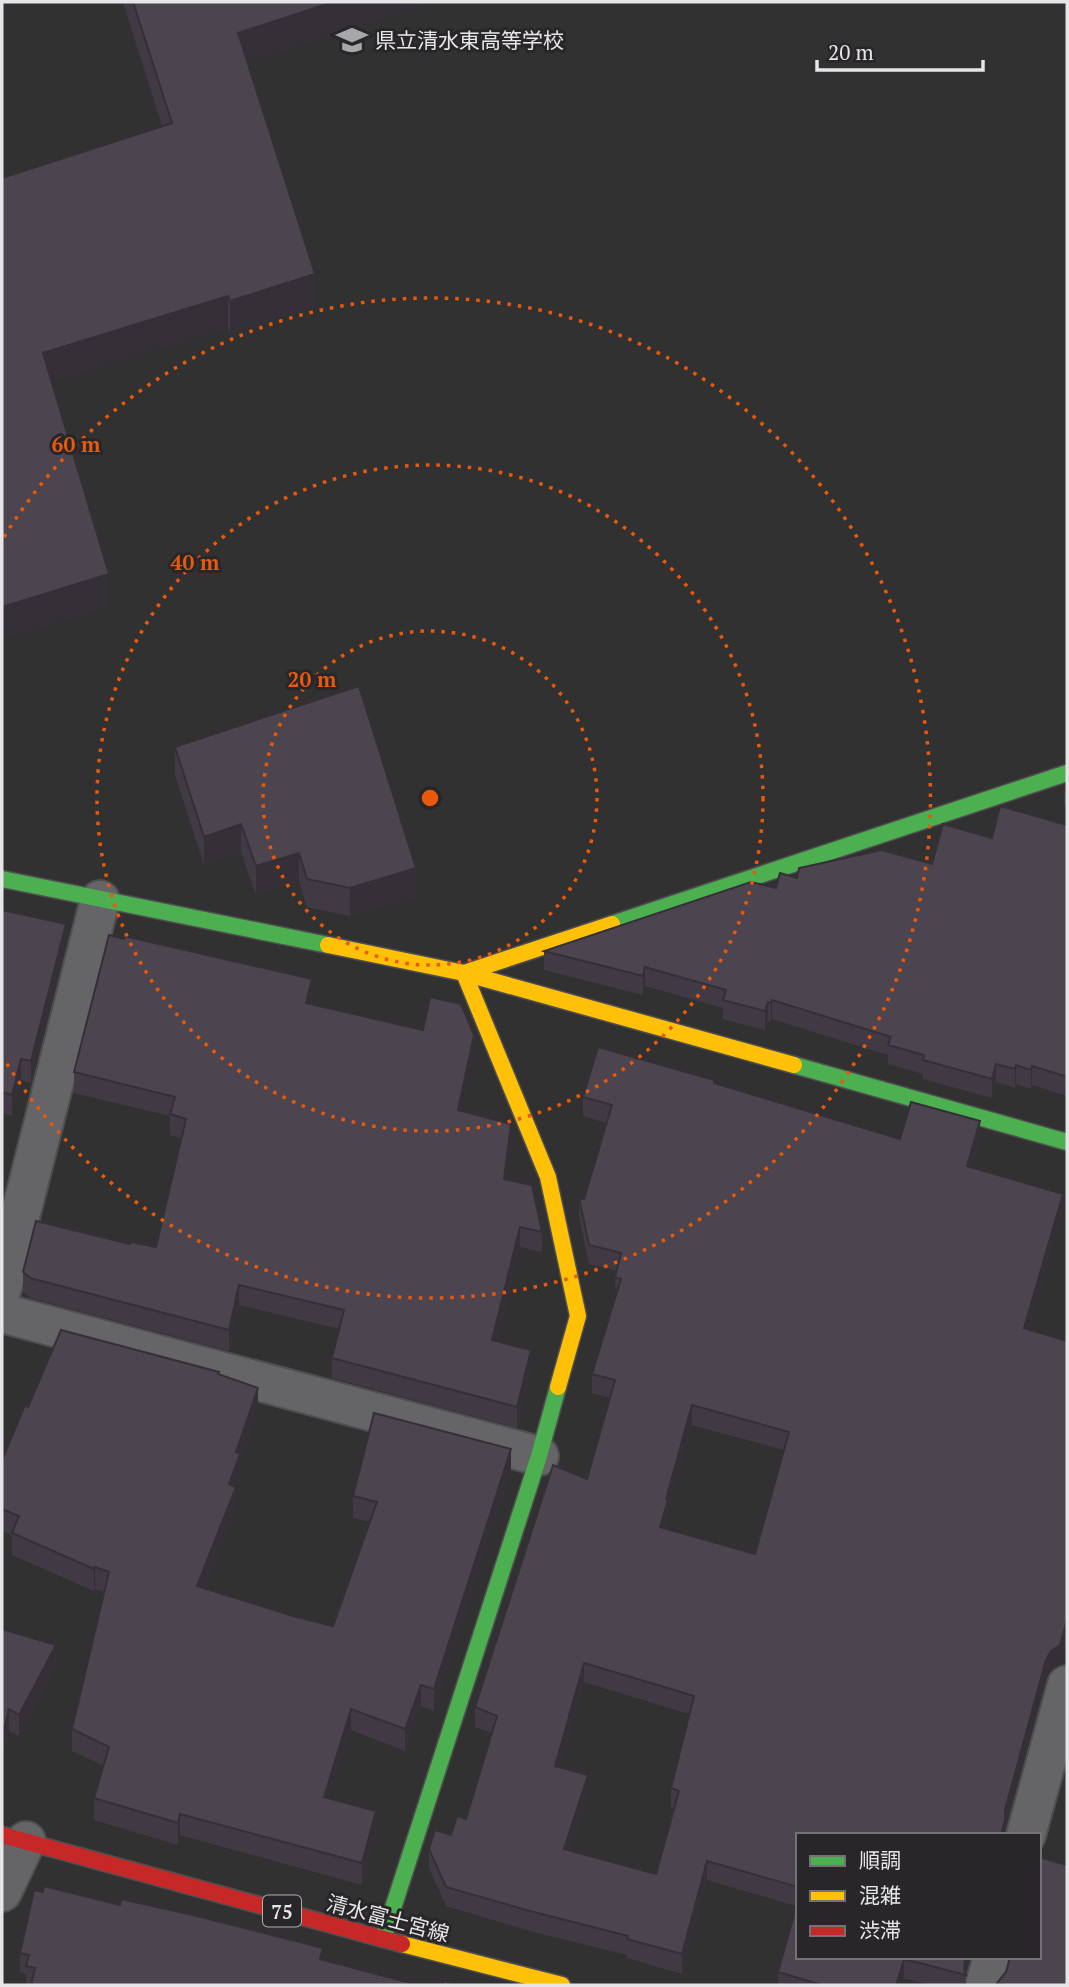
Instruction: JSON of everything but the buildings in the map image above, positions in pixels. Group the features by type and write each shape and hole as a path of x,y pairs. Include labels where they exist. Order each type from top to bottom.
{"street":[{"path":"464,973 1067,774"},
{"path":"2,879 464,973 1067,1142"},
{"path":"2,1288 100,900"},
{"path":"383,1939 539,1456 578,1316 548,1177 464,973"},
{"path":"2,1313 539,1456"},
{"path":"1027,1833 1067,1685"},
{"path":"2,1892 14,1838"},
{"name":"清水富士宮線","path":"14,1838 562,1985"},
{"path":"985,1985 992,1959"}],"traffic: fast":[{"path":"612,924 1067,773"},
{"path":"2,879 328,945"},
{"path":"794,1065 1067,1142"},
{"path":"383,1939 539,1456 558,1387"}],"traffic: slow":[{"path":"558,1387 578,1316 548,1177 464,973 612,924"},
{"path":"328,945 464,973 794,1065"},
{"path":"402,1944 562,1985"}],"traffic: jam":[{"path":"2,1835 402,1944"}],"place":[{"name":"県立清水東高等学校","path":"352,40"}]}
